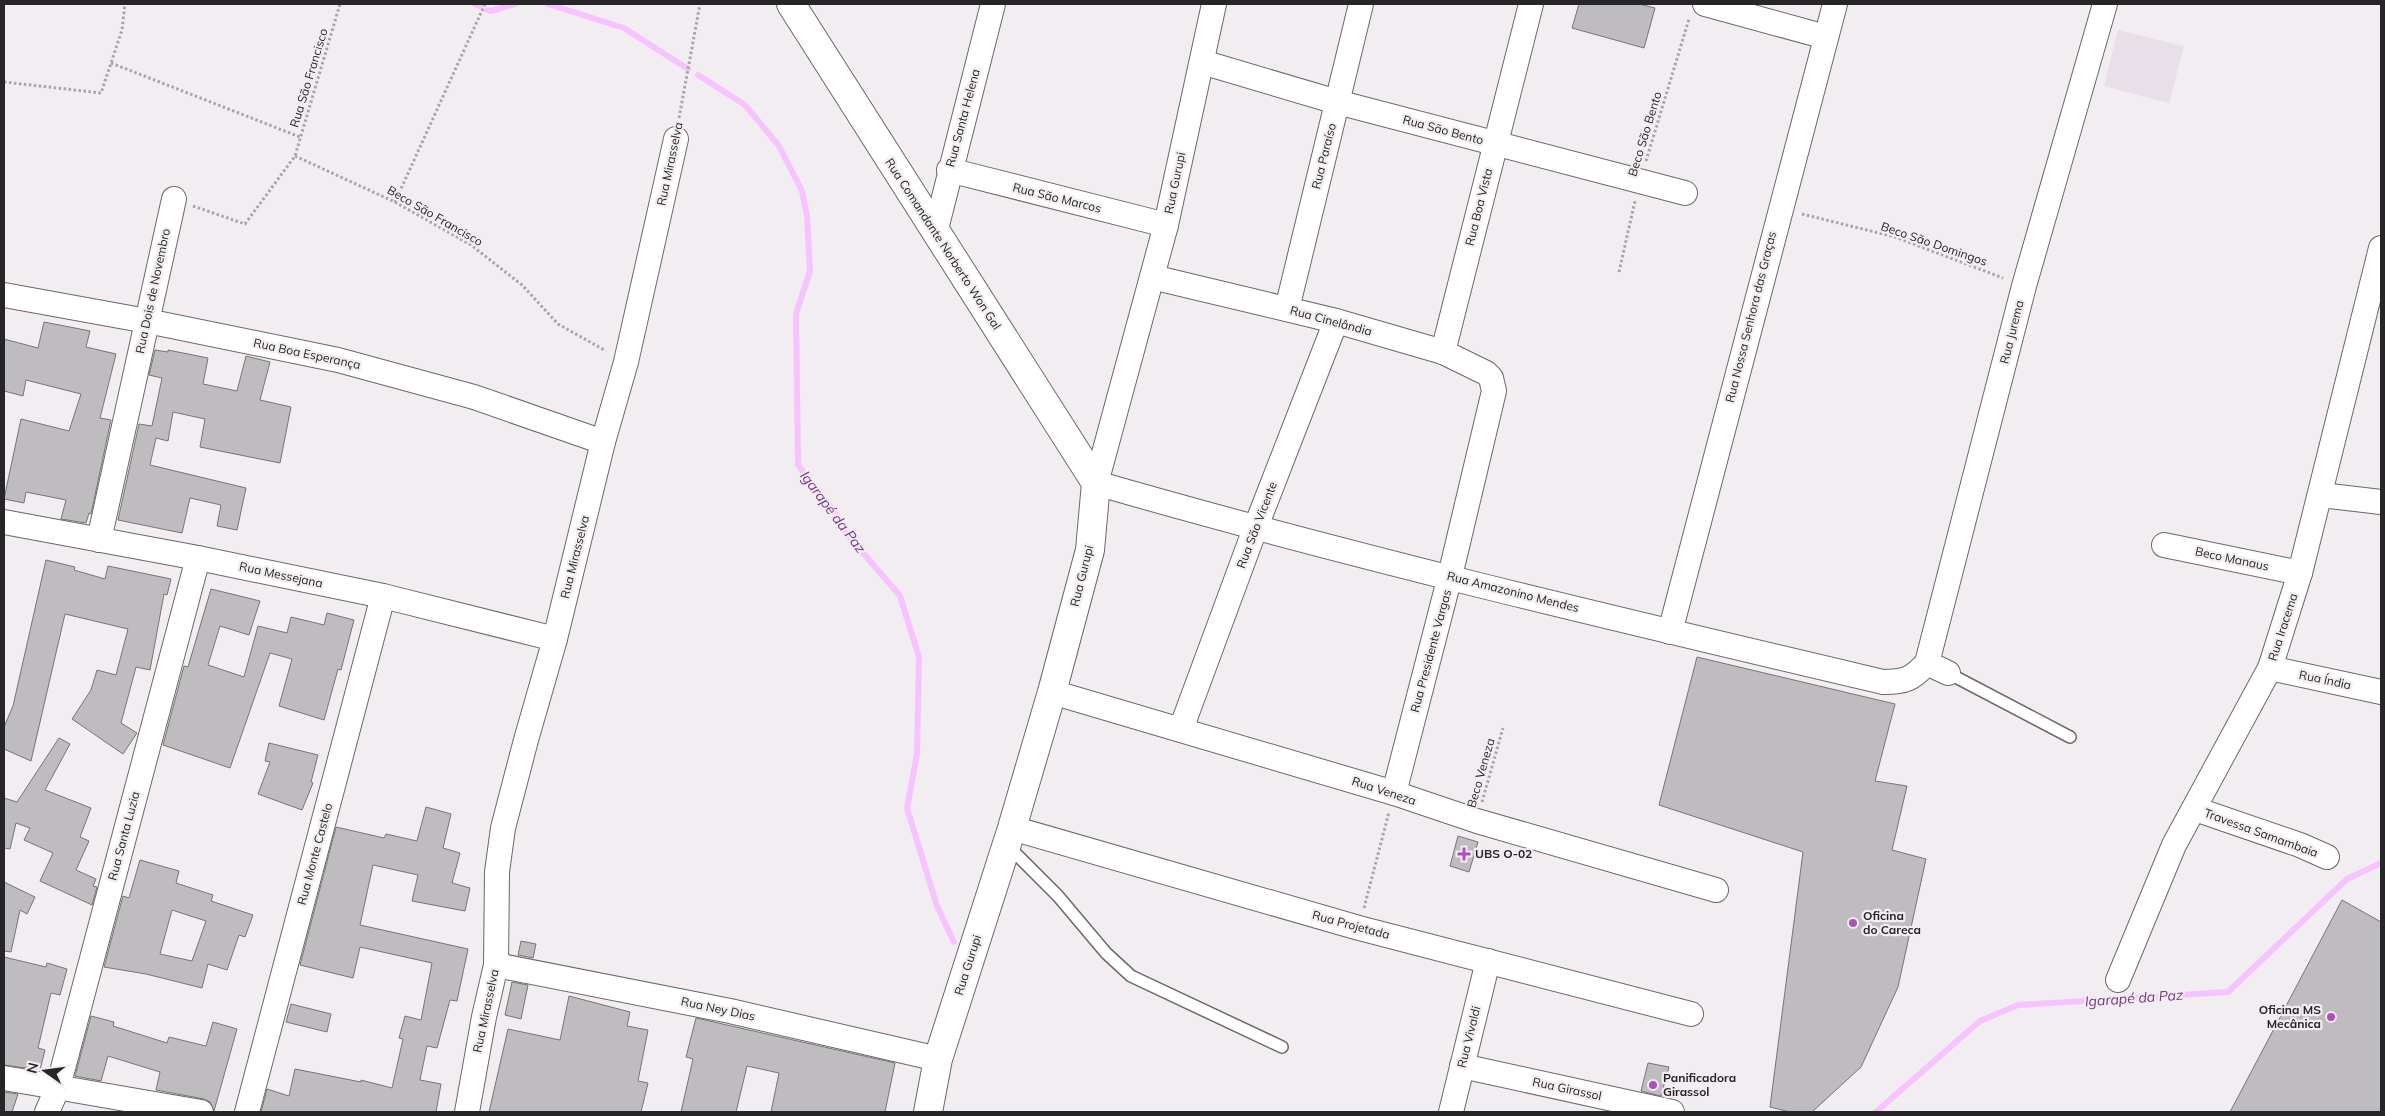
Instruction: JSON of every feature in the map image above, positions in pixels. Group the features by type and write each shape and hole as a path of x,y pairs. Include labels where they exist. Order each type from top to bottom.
{"street":[{"name":"Rua Comandante Norberto Won Gal","path":"791,4 935,233 1096,483"},
{"name":"Rua Santa Helena","path":"935,233 949,170 993,4"},
{"name":"Rua Gurupi","path":"928,1112 938,1059 1010,836 1052,692 1090,550 1096,483 1166,225 1214,4"},
{"name":"Rua Paraíso","path":"1287,309 1361,4"},
{"name":"Rua Boa Vista","path":"1443,352 1494,144 1531,4"},
{"name":"Rua Nossa Senhora das Graças","path":"1670,632 1835,4"},
{"name":"Rua Jurema","path":"1937,668 2024,286 2105,4"},
{"path":"1698,8 1826,38"},
{"name":"Rua São Bento","path":"1202,62 1337,102 1685,193"},
{"name":"Rua Mirasselva","path":"467,1112 480,1036 496,964 497,872 503,828 526,740 556,639 603,442 626,362 676,138"},
{"name":"Rua São Marcos","path":"949,170 1166,225"},
{"name":"Rua Dois de Novembro","path":"99,540 174,199"},
{"name":"Rua Iracema","path":"2118,980 2174,846 2270,668 2300,574 2321,495 2381,248"},
{"name":"Rua Cinelândia","path":"1152,277 1336,321 1443,352 1486,373 1490,378 1494,391"},
{"name":"Rua Boa Esperança","path":"4,295 147,321 338,360 404,376 474,397 603,442"},
{"name":"Rua São Vicente","path":"1181,729 1255,529 1336,321"},
{"name":"Rua Presidente Vargas","path":"1394,793 1450,576 1494,391"},
{"name":"Rua Amazonino Mendes","path":"1096,483 1255,529 1670,632 1884,682 1898,682 1937,668"},
{"path":"2321,495 2381,502"},
{"name":"Rua Messejana","path":"4,522 198,558 383,596 556,639"},
{"name":"Beco Manaus","path":"2164,545 2300,574"},
{"name":"Rua Santa Luzia","path":"46,1112 58,1087 198,558"},
{"name":"Rua Monte Castelo","path":"247,1112 383,596"},
{"name":"Rua Índia","path":"2270,668 2381,692"},
{"name":"Rua Veneza","path":"1052,692 1394,793 1477,821 1716,890"},
{"name":"Travessa Samambaia","path":"2195,809 2300,845 2327,857"},
{"name":"Rua Projetada","path":"1010,836 1691,1014"},
{"name":"Rua Vivaldi","path":"1451,1112 1488,961"},
{"name":"Rua Ney Dias","path":"496,964 730,1011 938,1059"},
{"name":"Rua Girassol","path":"1462,1066 1672,1112"},
{"path":"4,1078 201,1112"}],"lane":[{"path":"1937,668 2070,737"},
{"path":"1010,836 1106,953 1131,976 1282,1046"}],"path":[{"path":"4,82 101,93 122,30 125,4"},
{"name":"Rua São Francisco","path":"295,156 340,4"},
{"path":"395,202 484,4"},
{"name":"Rua Mirasselva","path":"676,138 700,4"},
{"name":"Beco São Bento","path":"1619,272 1640,182 1698,8"},
{"path":"111,63 300,137"},
{"path":"174,199 245,224 295,156"},
{"name":"Beco São Francisco","path":"295,156 395,202 471,245 522,285 558,324 626,362"},
{"name":"Beco São Domingos","path":"1780,209 1895,237 2024,286"},
{"name":"Beco Veneza","path":"1477,821 1503,728"},
{"path":"1359,928 1394,793"}],"shaded area":[{"path":"2118,30 2184,46 2169,103 2104,86"}],"building":[{"path":"1579,4 1639,4 1655,8 1644,48 1572,28"},
{"path":"44,322 90,331 86,347 116,354 100,418 111,420 91,514 89,513 86,523 61,519 66,500 26,492 24,503 4,499 21,419 69,431 81,394 26,380 23,396 4,391 4,339 38,348"},
{"path":"155,350 168,352 168,350 208,358 203,384 237,391 246,356 270,362 260,400 291,407 280,463 200,447 205,419 173,412 168,441 156,438 150,465 246,488 237,530 217,526 221,505 190,498 182,533 118,520 139,424 152,426 162,378 149,375"},
{"path":"46,560 75,567 74,570 105,579 108,566 171,579 167,595 164,594 150,670 136,667 121,723 137,733 123,754 72,719 91,690 97,670 116,675 128,629 65,614 31,761 4,749 4,727 13,706"},
{"path":"211,589 260,601 249,635 220,626 208,665 244,677 258,626 287,633 291,617 324,625 327,613 354,620 341,670 338,669 324,720 279,706 292,659 270,653 230,768 163,745 184,666 188,667"},
{"name":"Oficina do Careca","path":"1697,657 1895,704 1875,781 1907,786 1892,850 1926,859 1898,987 1861,1067 1812,1112 1790,1112 1770,1107 1803,852 1659,805"},
{"path":"59,738 70,744 45,790 91,808 80,837 89,841 76,870 96,879 93,886 97,887 92,905 40,881 53,853 24,840 30,828 16,823 10,849 4,848 4,798 17,802"},
{"path":"269,743 318,755 311,782 313,783 302,810 258,794 270,762 265,761"},
{"path":"426,807 451,814 443,848 460,853 452,883 470,888 465,911 412,901 418,875 373,865 360,925 468,949 457,1001 450,1000 437,1048 427,1046 420,1080 441,1084 436,1112 261,1112 267,1089 289,1096 295,1069 361,1082 361,1080 392,1088 403,1039 399,1038 405,1016 421,1020 432,963 360,947 353,978 300,965 336,827 384,838 386,834 417,841"},
{"name":"UBS O-02","path":"1458,836 1478,842 1469,872 1450,866"},
{"path":"140,860 179,871 176,883 213,895 211,901 253,915 245,937 239,935 227,970 208,964 202,988 146,974 104,967 123,896 129,898","holes":["172,910 206,921 192,961 160,954"]},
{"path":"4,882 35,897 27,914 20,910 11,952 4,951"},
{"name":"Oficina MS Mecânica","path":"2342,900 2381,922 2381,1112 2230,1112"},
{"path":"521,941 536,944 533,958 518,955"},
{"path":"4,957 46,967 47,963 67,969 60,995 51,993 38,1048 45,1050 40,1070 4,1065"},
{"path":"512,982 528,985 521,1019 505,1015"},
{"path":"569,996 630,1012 627,1026 648,1030 638,1081 648,1083 641,1112 489,1112 508,1029 560,1040"},
{"path":"291,1004 331,1014 327,1032 286,1022"},
{"path":"91,1016 114,1022 113,1026 167,1043 169,1037 206,1046 213,1022 237,1029 214,1111 210,1102 204,1099 156,1090 160,1072 108,1056 101,1081 75,1076"},
{"path":"696,1018 895,1063 885,1112 771,1112 779,1073 747,1066 736,1112 681,1112 693,1059 686,1057"},
{"name":"Panificadora Girassol","path":"1648,1063 1669,1067 1661,1096 1641,1091"},
{"path":"4,1092 18,1094 12,1112 4,1112"}],"waterway":[{"name":"Igarapé da Paz","path":"475,4 480,6"},
{"name":"Igarapé da Paz","path":"487,10 491,11 515,4"},
{"name":"Igarapé da Paz","path":"548,4 624,28 688,69"},
{"name":"Igarapé da Paz","path":"698,75 745,105 779,146 802,191 807,216 810,271 796,314 798,465 831,507 847,534 900,596 919,657 917,754 907,808 937,906 954,942"},
{"name":"Igarapé da Paz","path":"1876,1112 1980,1021 2018,1005 2228,992 2347,879 2381,863"}],"place":[{"name":"UBS O-02","path":"1464,854"},
{"name":"Oficina do Careca","path":"1853,923"},
{"name":"Oficina MS Mecânica","path":"2331,1017"},
{"name":"Panificadora Girassol","path":"1653,1085"}]}
